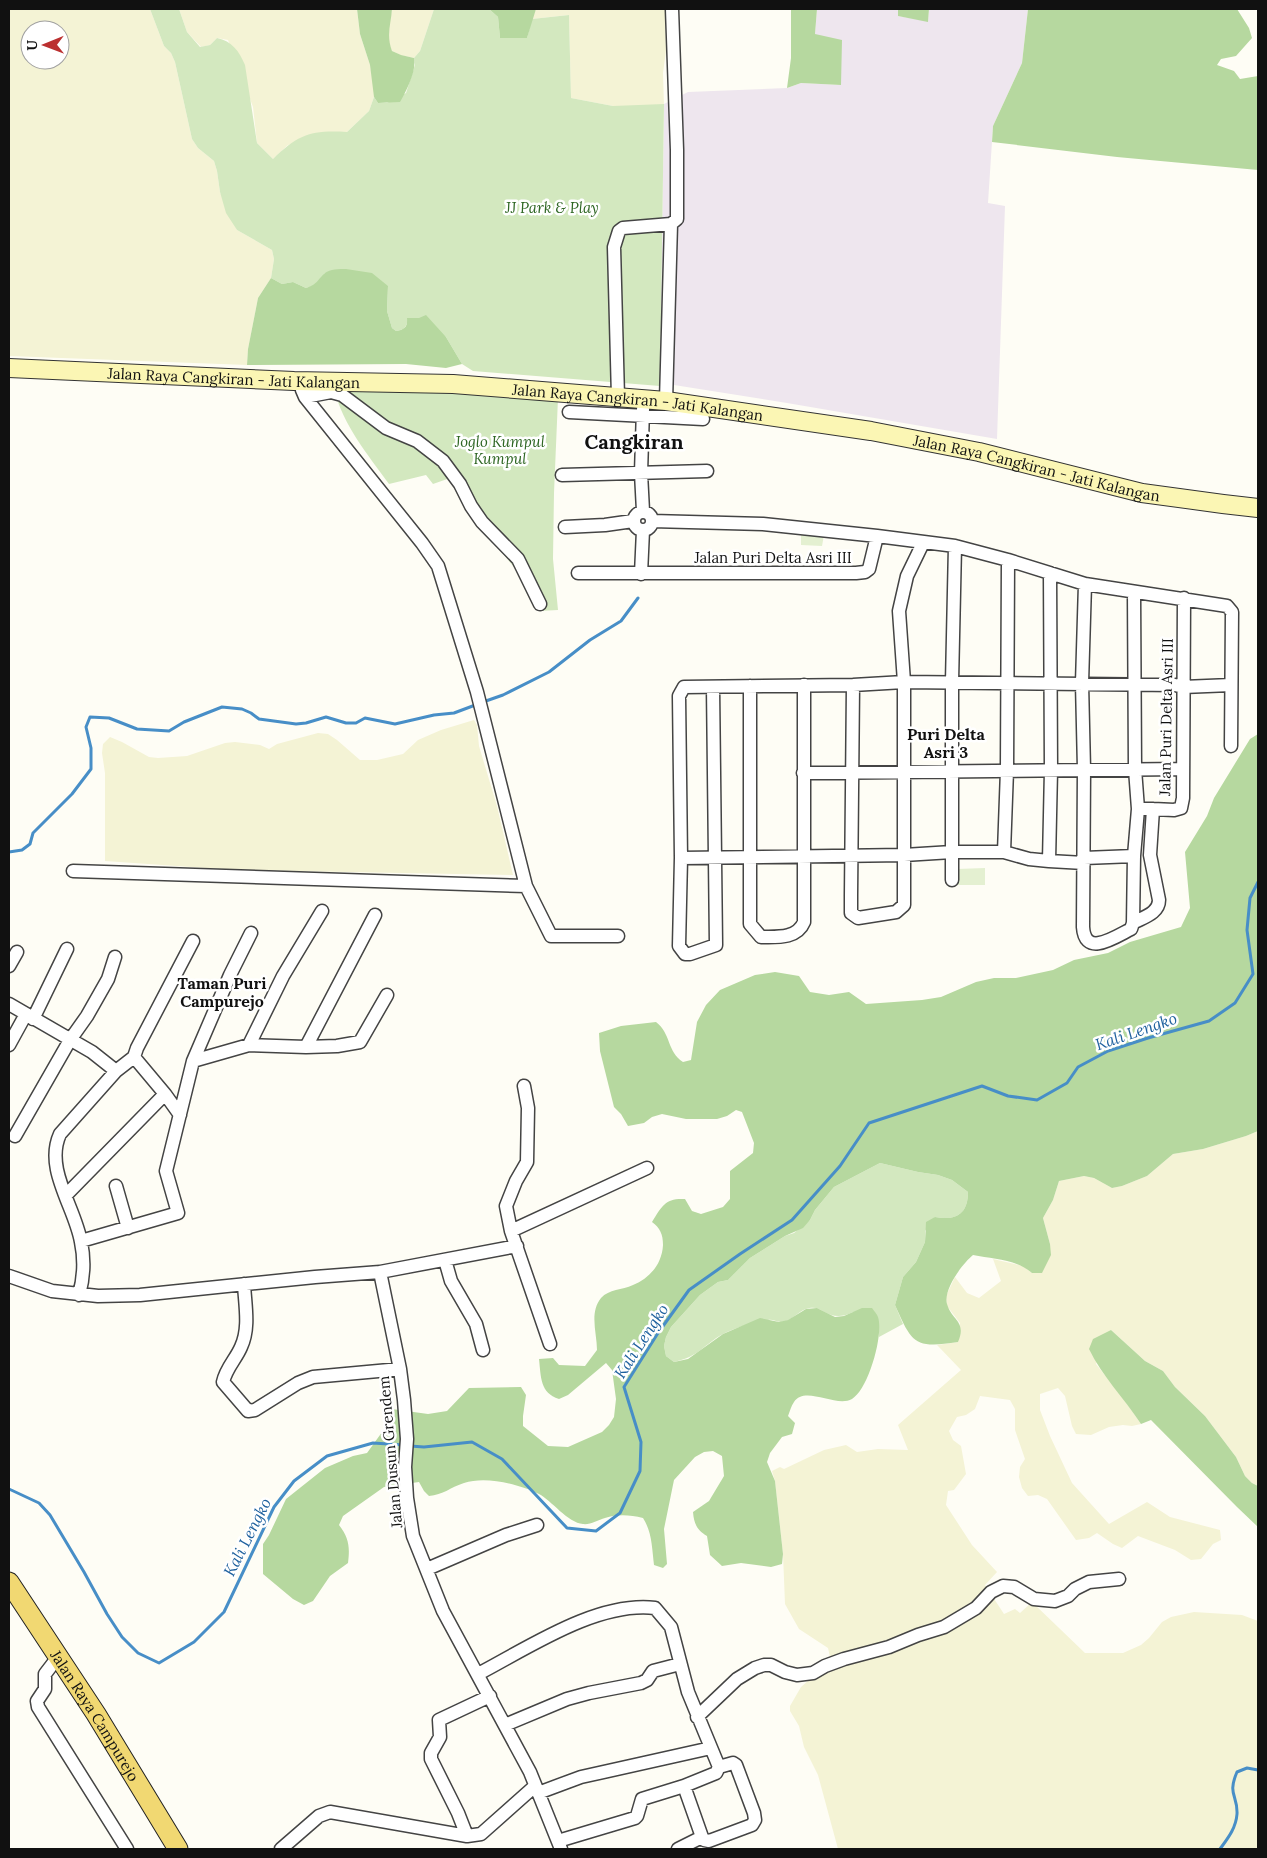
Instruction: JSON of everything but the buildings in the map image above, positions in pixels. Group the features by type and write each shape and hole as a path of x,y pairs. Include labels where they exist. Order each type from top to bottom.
{"main road":[{"name":"Jalan Raya Campurejo","path":"9,1582 96,1714 178,1849"}],"street":[{"path":"618,397 614,272 616,240 619,231 623,228 671,224 677,219 677,150 672,9"},
{"path":"666,401 671,224"},
{"name":"Jalan Raya Cangkiran - Jati Kalangan","path":"9,368 302,389 453,384 618,397 643,408 666,401 871,431 979,452 1142,493 1258,508"},
{"path":"302,389 342,395 386,428 417,441 443,461 460,484 471,506 482,522 518,559 540,604"},
{"path":"302,389 422,542 438,566 486,724 526,886 551,936 618,936"},
{"path":"643,408 641,472 643,511"},
{"path":"569,412 643,408 703,419"},
{"path":"562,475 707,471"},
{"path":"643,511 650,514 652,521 650,527 643,530 636,528 634,521 636,514 643,511"},
{"path":"565,527 634,521"},
{"name":"Jalan Puri Delta Asri III","path":"652,521 763,524 955,546 1085,584 1227,606 1232,612 1232,746"},
{"path":"641,574 643,530"},
{"name":"Jalan Puri Delta Asri III","path":"578,573 865,572 869,569 878,536"},
{"path":"853,685 852,913 858,918 896,912 901,909 904,900 904,682 899,611 907,576 923,543"},
{"path":"952,880 952,682 955,546"},
{"path":"1004,852 1007,770 1008,560"},
{"path":"1049,861 1051,770 1050,573"},
{"path":"1085,584 1082,683 1084,769 1083,927 1086,941 1092,943 1104,942 1131,929 1133,923 1154,912 1159,906 1150,855 1153,809 1138,809"},
{"name":"Jalan Puri Delta Asri III","path":"1133,923 1134,856 1138,809 1135,769 1134,592"},
{"name":"Jalan Puri Delta Asri III","path":"1153,809 1174,810 1181,808 1183,798 1184,598"},
{"path":"713,687 716,945 690,954 682,952 679,946 681,858 679,696 684,687 853,685 904,682 1082,683 1175,685 1183,687 1231,685"},
{"path":"750,686 750,924 761,937 781,937 801,929 804,922 804,685"},
{"path":"803,773 1182,769"},
{"path":"681,858 904,855 952,852 1004,852 1029,859 1049,861 1084,861 1134,856"},
{"path":"73,871 526,886"},
{"path":"249,1045 283,976 322,911"},
{"path":"306,1047 375,915"},
{"path":"81,1241 178,1213 166,1171 193,1061 230,975 251,933"},
{"path":"79,1295 84,1276 81,1241 59,1180 55,1156 57,1142 60,1134 116,1071 134,1057 193,941"},
{"path":"9,1045 29,1017 67,949"},
{"path":"9,966 16,952"},
{"path":"15,1136 108,978 115,957"},
{"path":"193,1061 249,1045 306,1047 337,1046 360,1042 387,995"},
{"path":"9,1004 92,1052 116,1071"},
{"path":"134,1057 180,1115"},
{"path":"524,1086 528,1108 528,1162 516,1181 506,1206 511,1231 550,1344"},
{"path":"66,1195 165,1094"},
{"path":"511,1231 646,1168"},
{"path":"116,1186 128,1228"},
{"path":"9,1276 52,1291 79,1295 140,1295 380,1272 517,1246"},
{"path":"445,1260 451,1282 476,1324 483,1350"},
{"name":"Jalan Dusun Grendem","path":"380,1272 400,1369 407,1439 405,1454 407,1498 413,1536 443,1611 530,1772 560,1845"},
{"path":"244,1284 246,1336 225,1374 224,1382 248,1412 255,1410 298,1383 313,1377 400,1369"},
{"path":"427,1568 506,1535 537,1526"},
{"path":"697,1717 737,1679 755,1668 771,1665 785,1672 797,1675 813,1674 825,1666 844,1659 889,1647 944,1627 976,1608 991,1592 1003,1586 1014,1586 1034,1599 1055,1600 1063,1598 1089,1582 1118,1579"},
{"path":"478,1674 553,1633 594,1617 628,1607 644,1606 655,1608 671,1627 688,1692 719,1767"},
{"path":"58,1657 45,1674 45,1689 37,1701 38,1707 127,1849"},
{"path":"505,1725 567,1699 641,1683 647,1680 653,1671 680,1664"},
{"path":"467,1836 431,1759 431,1753 440,1737 439,1720 492,1699"},
{"path":"281,1849 319,1816 330,1812 467,1836 481,1834 537,1790 581,1777 710,1748"},
{"path":"560,1845 634,1818 637,1816 642,1800 716,1773 719,1767 733,1763 736,1765 755,1820 752,1825 708,1842 702,1837 684,1786"},
{"path":"678,1849 702,1837"}],"shaded area":[{"path":"817,9 898,9 898,16 928,21 929,9 1028,9 1022,63 993,126 988,203 1005,206 997,439 674,385 660,386 664,104 688,92 787,88 801,83 841,85 815,34"}],"green space":[{"path":"9,9 150,9 164,46 171,53 175,62 192,139 198,148 214,161 220,192 237,230 272,250 274,259 271,278 258,298 248,349 247,365 9,356"},
{"name":"JJ Park & Play","path":"150,9 179,9 187,32 200,47 210,45 217,38 231,44 237,51 245,65 257,143 273,159 290,144 306,135 324,132 347,132 369,111 374,97 378,103 387,103 406,93 415,65 414,58 420,51 434,9 489,9 498,17 500,38 527,38 532,19 569,15 571,98 613,106 664,104 660,386 473,371 462,364 446,337 419,318 407,323 402,330 396,331 392,328 387,311 388,286 325,273 316,285 306,288 293,282 282,284 271,278 274,259 272,250 237,230 226,213 214,161 198,148 192,139 175,62 171,53 164,46"},
{"path":"179,9 357,9 360,34 370,65 374,87 374,97 369,111 347,132 336,132 288,145 273,159 257,143 253,107 228,40 217,38 210,45 201,47 187,32"},
{"path":"357,9 392,9 389,35 392,51 414,58 415,63 410,81 400,102 378,103 374,97 370,65 360,34"},
{"path":"392,9 434,9 420,51 414,58 392,51 388,42 388,32"},
{"path":"489,9 536,9 527,38 500,38 498,17"},
{"path":"536,9 665,9 664,107 613,106 571,98 569,15 532,19"},
{"path":"791,9 817,9 815,34 842,40 841,85 801,83 787,88 791,58"},
{"path":"898,9 929,9 928,22 898,16"},
{"path":"1028,9 1237,9 1249,28 1252,38 1236,56 1221,59 1217,65 1234,71 1240,79 1258,76 1258,170 1117,157 992,142 993,126 1022,63"},
{"path":"346,269 372,273 388,286 387,311 392,328 396,331 401,330 406,326 407,318 419,318 426,315 446,337 462,364 446,368 406,364 247,365 248,349 258,298 271,278 282,284 293,282 306,288 327,272"},
{"name":"Joglo Kumpul Kumpul","path":"334,389 416,389 558,398 553,559 558,610 539,611 522,577 491,539 453,477 433,484 426,475 389,484 365,451 343,415"},
{"path":"801,533 824,535 822,546 801,545"},
{"path":"474,720 477,725 479,746 497,806 513,875 234,870 105,861 105,773 102,753 103,744 110,737 149,757 158,758 187,756 225,743 235,742 260,745 269,749 277,744 318,733 328,734 360,760 377,760 403,754 418,740 441,730"},
{"path":"1258,734 1258,1131 1203,1149 1173,1154 1147,1176 1122,1186 1112,1188 1094,1178 1084,1176 1059,1181 1053,1200 1043,1218 1051,1255 1042,1273 1032,1273 1012,1262 973,1255 954,1278 948,1292 947,1304 960,1325 961,1330 958,1342 932,1345 916,1340 906,1328 895,1305 903,1277 916,1262 925,1242 926,1222 935,1217 955,1217 966,1206 968,1192 952,1180 938,1175 880,1163 834,1187 803,1228 785,1236 750,1258 728,1280 718,1282 700,1295 671,1327 664,1346 666,1356 674,1362 688,1359 723,1334 760,1318 779,1322 788,1320 806,1309 817,1308 835,1317 844,1316 862,1308 872,1308 878,1316 879,1336 877,1348 869,1374 858,1394 852,1399 845,1401 813,1396 799,1397 793,1404 788,1416 795,1423 792,1434 782,1437 770,1453 767,1462 775,1481 783,1554 782,1564 771,1567 741,1563 722,1566 710,1555 707,1536 697,1526 693,1512 709,1501 724,1476 722,1456 713,1451 704,1452 695,1457 674,1480 664,1529 667,1564 663,1568 654,1565 650,1535 643,1518 619,1515 588,1524 577,1523 544,1497 531,1490 512,1484 482,1480 464,1483 439,1494 429,1496 419,1482 384,1487 343,1516 339,1525 348,1543 348,1563 330,1576 313,1601 304,1605 293,1599 263,1574 263,1544 286,1499 325,1468 353,1456 367,1453 385,1428 386,1419 392,1409 428,1414 447,1411 469,1388 521,1387 526,1395 523,1426 548,1446 568,1447 602,1432 614,1417 616,1399 612,1370 606,1363 568,1395 559,1399 548,1393 543,1384 539,1359 553,1358 559,1365 585,1366 597,1350 594,1317 597,1304 601,1298 608,1293 639,1282 650,1274 658,1264 662,1252 662,1238 659,1229 652,1222 662,1207 673,1200 685,1199 692,1211 701,1214 723,1207 730,1199 730,1171 753,1153 754,1143 742,1112 736,1110 727,1116 717,1119 686,1119 662,1114 652,1117 644,1123 628,1126 614,1107 600,1051 599,1033 621,1026 656,1022 664,1031 674,1053 683,1062 691,1060 697,1022 706,1005 720,990 755,975 775,972 799,976 810,992 829,995 849,992 866,1004 922,1000 941,997 976,982 994,978 1016,978 1053,970 1074,960 1108,953 1130,942 1181,927 1190,908 1185,852 1207,816 1214,798 1250,739"},
{"path":"985,868 985,885 958,885 957,869"},
{"path":"1258,1131 1258,1486 1245,1476 1236,1457 1205,1416 1175,1387 1163,1371 1145,1361 1111,1330 1096,1364 1141,1424 1109,1427 1091,1435 1076,1434 1072,1426 1065,1396 1058,1388 1040,1394 1040,1410 1072,1483 1109,1524 1147,1502 1170,1517 1220,1530 1221,1540 1213,1544 1201,1559 1191,1560 1175,1550 1138,1536 1122,1548 1097,1533 1089,1538 1076,1540 1047,1499 1038,1495 1028,1496 1022,1488 1019,1477 1020,1467 1025,1459 1015,1430 1015,1409 1010,1400 980,1396 975,1409 966,1415 957,1417 949,1431 953,1440 961,1446 966,1474 954,1490 948,1491 946,1505 972,1545 997,1572 985,1585 1004,1614 1015,1609 1020,1613 1032,1602 1085,1653 1123,1653 1141,1645 1162,1622 1171,1617 1194,1612 1242,1615 1258,1621 1258,1849 838,1849 818,1775 804,1747 799,1726 790,1711 790,1706 801,1687 809,1680 819,1677 832,1666 828,1648 799,1629 785,1604 783,1554 775,1481 772,1471 780,1467 784,1469 824,1450 846,1445 857,1452 878,1449 908,1450 898,1425 961,1370 937,1345 958,1342 960,1323 947,1306 946,1296 955,1277 967,1293 979,1298 1001,1281 993,1259 1023,1266 1032,1273 1050,1244 1043,1218 1053,1200 1059,1181 1084,1176 1094,1178 1112,1188 1122,1186 1147,1176 1173,1154 1203,1149"},
{"path":"880,1163 938,1175 952,1180 968,1192 966,1206 963,1211 955,1217 935,1217 925,1231 925,1242 916,1262 903,1277 895,1305 903,1324 879,1337 879,1326 853,1312 837,1316 817,1308 812,1308 803,1310 786,1321 768,1320 734,1329 716,1338 683,1360 674,1362 666,1356 664,1346 671,1327 700,1295 718,1282 728,1280 750,1258 785,1236 794,1233 810,1220 815,1210 834,1187"},
{"path":"1111,1330 1145,1361 1163,1371 1175,1387 1205,1416 1236,1457 1245,1476 1258,1486 1258,1527 1151,1420 1141,1424 1100,1368 1089,1349 1093,1339"}],"waterway":[{"path":"483,702 503,695 549,672 590,640 621,621 638,598"},
{"path":"9,852 22,850 30,844 33,833 72,794 91,769 91,748 86,727 90,717 109,718 137,729 169,731 184,722 222,707 242,709 259,719 296,724 326,717 346,723 356,723 365,718 395,724 434,715 454,713 478,704"},
{"name":"Kali Lengko","path":"410,1446 424,1447 472,1442 502,1459 567,1528 596,1531 620,1513 640,1471 641,1442 624,1387 658,1333 689,1290 792,1220 840,1166 869,1123 982,1086 1008,1096 1037,1100 1067,1083 1078,1067 1108,1051 1209,1021 1235,1003 1253,974 1247,930 1250,898 1258,882"},
{"name":"Kali Lengko","path":"9,1489 39,1503 50,1515 122,1637 138,1653 159,1663 194,1642 224,1612 274,1507 294,1481 327,1456 373,1443 404,1445"},
{"path":"1220,1849 1235,1824 1237,1808 1233,1786 1237,1772 1247,1768 1258,1770"}],"district":[{"name":"Cangkiran","path":"634,441"},
{"name":"Puri Delta Asri 3","path":"946,743"},
{"name":"Taman Puri Campurejo","path":"222,992"}]}
